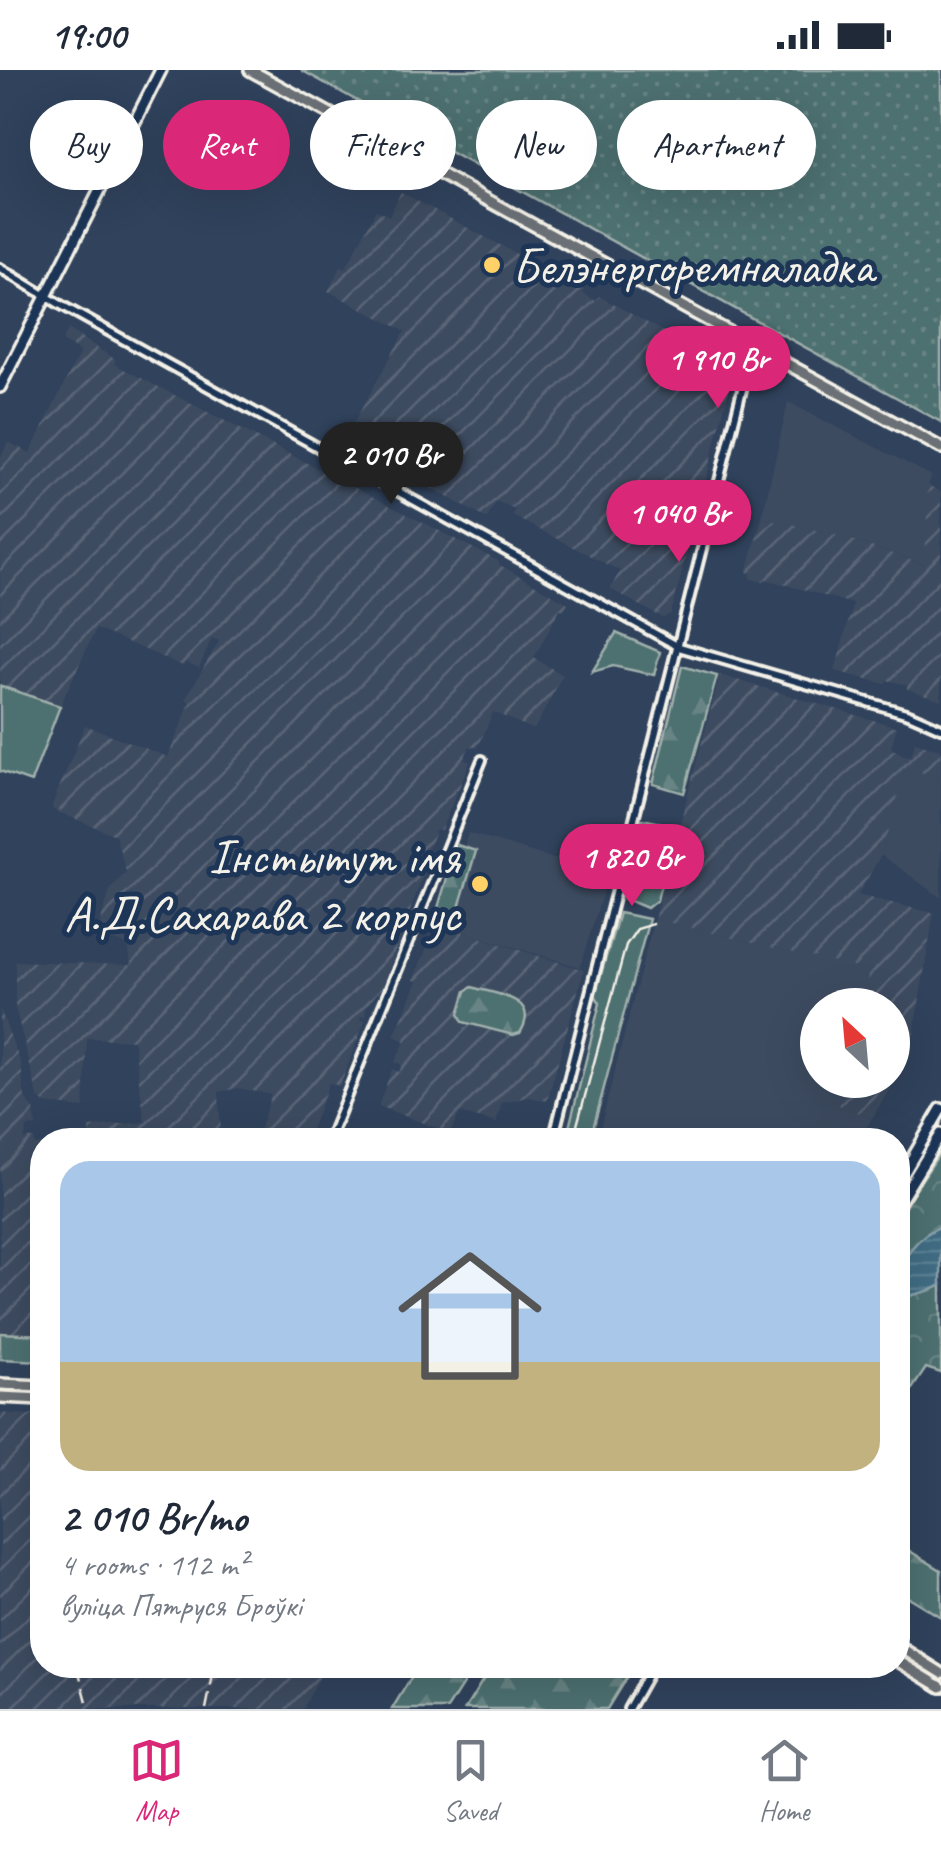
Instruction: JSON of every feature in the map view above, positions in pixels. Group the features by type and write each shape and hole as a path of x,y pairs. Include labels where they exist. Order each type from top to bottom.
{"main road":[{"path":"0,387 161,70"},
{"path":"250,70 941,448"},
{"path":"910,1162 941,1109"},
{"path":"910,1184 941,1134"},
{"path":"0,1384 30,1385"},
{"path":"0,1398 30,1399"},
{"path":"910,1653 941,1672"},
{"path":"910,1668 941,1687"}],"street":[{"path":"0,268 679,647 909,714 941,728"},
{"path":"556,1128 749,362 756,347"},
{"path":"334,1128 482,760"},
{"path":"628,1709 646,1678"}],"shaded area":[{"path":"401,192 584,290 596,301 599,296 734,371 671,614 663,618 610,589 620,571 512,516 515,510 496,502 487,519 344,440 405,331 328,291 341,266 346,268 376,210 389,216"},
{"path":"68,329 116,360 114,364 498,561 568,603 564,610 560,609 534,658 563,675 534,730 493,712 478,748 470,746 464,759 470,762 441,830 436,829 420,867 425,870 382,988 366,1006 365,1017 361,1016 365,1021 340,1086 329,1083 312,1128 260,1128 271,1095 238,1088 219,1092 221,1128 89,1128 145,1122 133,1040 87,1038 84,1108 44,1104 38,1097 15,1007 15,961 131,965 128,944 96,938 110,890 126,872 115,835 53,810 52,805 85,725 168,757 190,703 186,698 219,641 212,638 199,668 186,662 183,666 96,629 60,706 0,686 0,459 8,442 30,453 80,352 62,341"},
{"path":"788,402 932,476 928,485 926,565 837,535 762,517"},
{"path":"928,485 941,492 941,700 907,689 907,685 887,680 885,684 835,671 853,604 765,579 750,579 751,573 747,572 762,517 837,535 925,565"},
{"path":"720,675 897,727 891,748 904,755 911,756 915,742 941,750 941,778 906,768 881,855 858,895 934,913 910,1056 910,988 866,988 869,971 654,919"},
{"path":"906,768 941,778 941,898 881,855"},
{"path":"468,833 608,875 580,967 437,924 442,920"},
{"path":"654,919 870,971 866,988 800,988 800,1098 840,1098 839,1105 872,1118 866,1128 600,1128"},
{"path":"437,924 584,970 547,1101 529,1097 502,1103 496,1123 460,1113 452,1128 437,1128 378,1106 392,1069 399,1072 402,1065 395,1062 405,1041 394,1036 418,981 413,980"},
{"path":"0,1009 21,1064 25,1098 34,1109 36,1126 28,1127 24,1139 30,1139 30,1334 0,1333"},
{"path":"840,1098 884,1098 872,1118 839,1105"},
{"path":"941,1226 941,1285 910,1296 910,1251"},
{"path":"0,1413 29,1415 30,1678 319,1678 303,1709 0,1709"}],"green space":[{"path":"301,70 941,70 941,422 519,190 597,190 597,100 476,100 476,166 456,155 456,100 356,100"},
{"path":"616,633 660,652 654,675 613,666 592,672"},
{"path":"682,666 717,676 684,793 653,784"},
{"path":"0,686 60,706 31,782 0,771"},
{"path":"642,819 676,826 657,900 647,908 623,898"},
{"path":"457,845 476,851 457,914 438,908"},
{"path":"619,913 649,919 593,1128 569,1128 600,1003 595,995"},
{"path":"472,987 521,1005 525,1021 520,1033 513,1035 463,1022 459,1014 466,991"},
{"path":"941,1151 941,1226 923,1237 910,1255 910,1197"},
{"path":"941,1285 941,1373 926,1368 910,1392 910,1296"},
{"path":"0,1333 30,1334 30,1360 0,1359"},
{"path":"910,1551 941,1570 941,1617 910,1598"},
{"path":"411,1678 467,1678 447,1709 392,1709"},
{"path":"484,1678 626,1678 607,1709 465,1709"}],"tram line":[{"path":"576,1128 626,945 637,929 653,924"},
{"path":"0,1390 30,1391"},
{"path":"910,1660 941,1679"}],"railway":[{"path":"81,1678 89,1709"},
{"path":"206,1709 212,1678"}],"place":[{"name":"Белэнергоремналадка","path":"492,265"},
{"name":"Інстытут імя А.Д.Сахарава 2 корпус","path":"480,884"}]}
